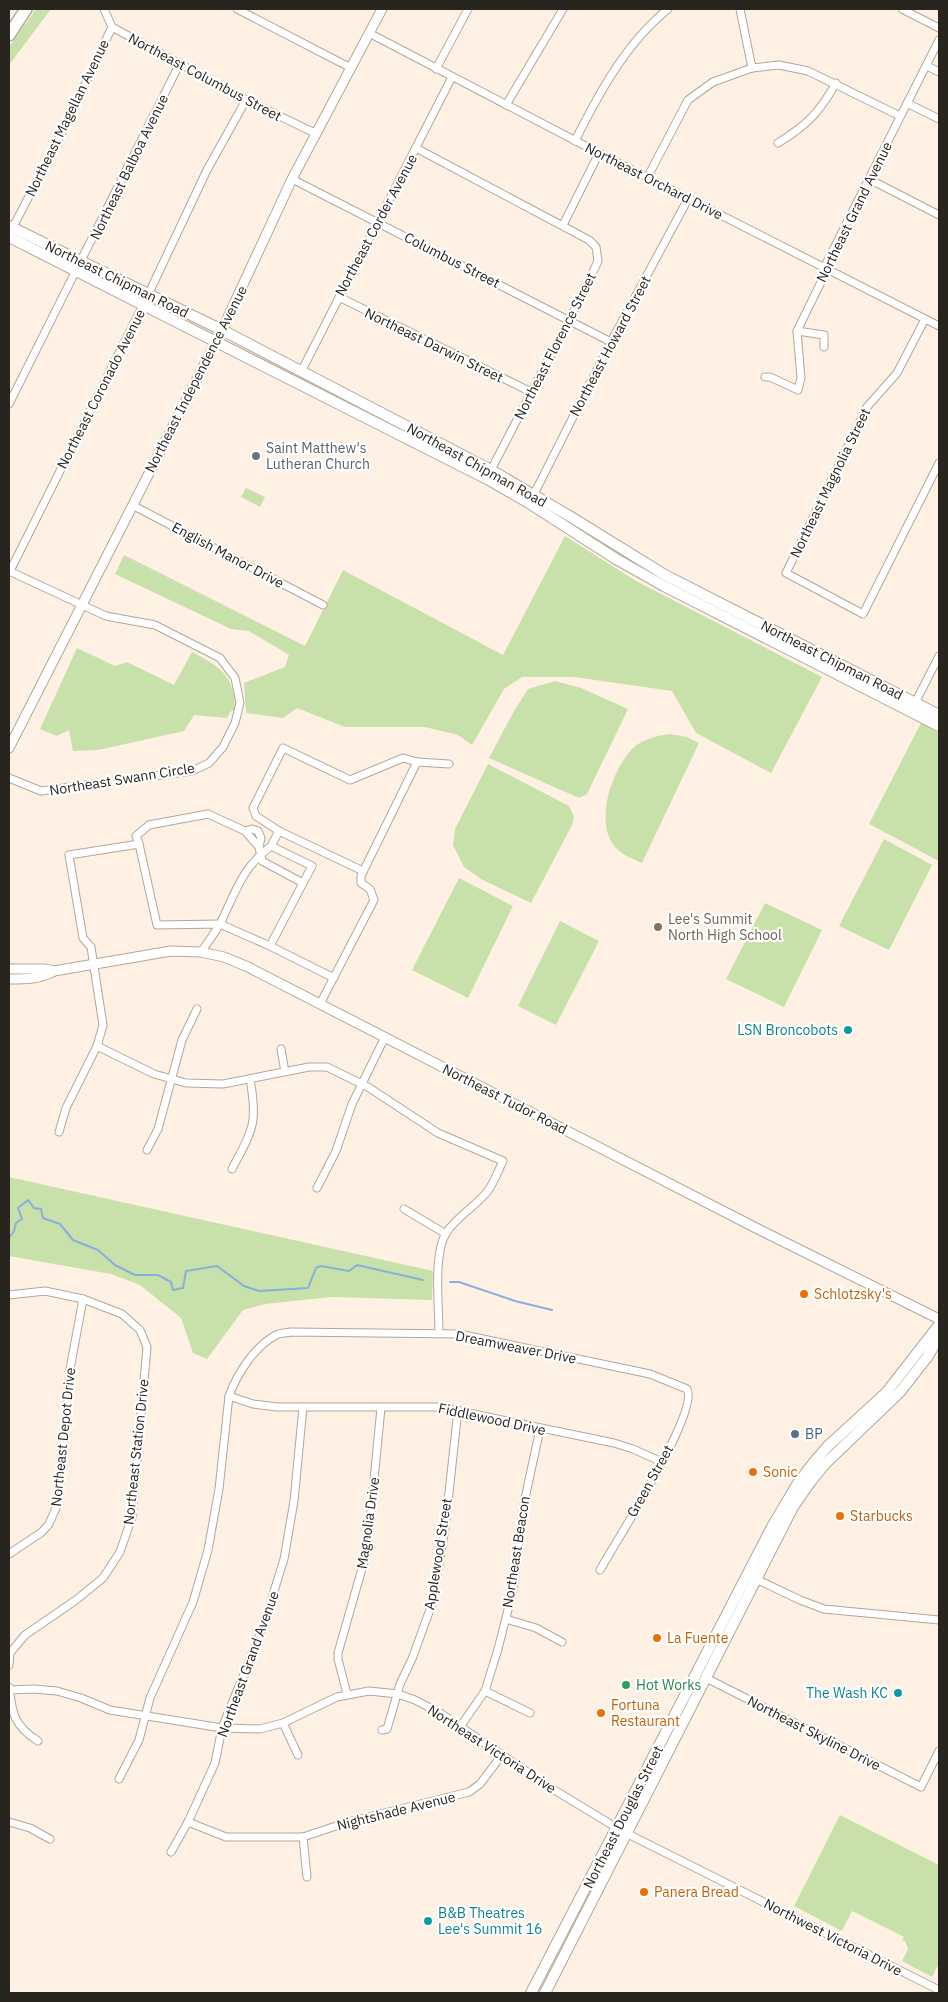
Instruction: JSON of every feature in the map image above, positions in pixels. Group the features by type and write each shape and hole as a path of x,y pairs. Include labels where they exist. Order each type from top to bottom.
{"main road":[{"path":"9,35 26,9"},
{"name":"Northeast Chipman Road","path":"10,231 82,261 216,342 489,480 531,498"},
{"name":"Northeast Chipman Road","path":"10,231 77,271 222,330 491,470 616,559 664,586 913,707 939,715"},
{"path":"297,382 300,378 306,380 355,403 370,407"},
{"name":"Northeast Chipman Road","path":"913,707 939,726"},
{"name":"Northeast Douglas Street","path":"531,1993 706,1678 752,1577 773,1525 806,1471 828,1446 886,1394 939,1325"},
{"name":"Northeast Douglas Street","path":"545,1993 702,1663 793,1507 825,1464 900,1392 928,1356 939,1337"},
{"path":"702,1663 700,1671 706,1678"}],"street":[{"name":"Northeast Columbus Street","path":"104,9 112,27 246,100 316,134"},
{"path":"237,9 351,68"},
{"name":"Northeast Independence Avenue","path":"9,748 11,737 134,506 154,462 222,330 292,179 382,9"},
{"path":"436,70 468,9"},
{"path":"506,105 563,9"},
{"path":"575,141 596,99 627,53 654,20 668,9"},
{"path":"740,9 752,68"},
{"path":"902,9 939,28"},
{"name":"Northeast Magellan Avenue","path":"10,231 69,119 112,27"},
{"name":"Northeast Orchard Drive","path":"370,33 436,70 939,326"},
{"name":"Northeast Grand Avenue","path":"797,331 823,278 824,268 939,40"},
{"name":"Northeast Balboa Avenue","path":"9,404 180,63"},
{"path":"647,178 688,100 713,82 752,68 779,65 808,71 836,83 900,116"},
{"path":"927,66 939,72"},
{"name":"Northeast Corder Avenue","path":"301,372 452,77"},
{"path":"778,143 809,121 825,102 836,83"},
{"name":"Northeast Coronado Avenue","path":"9,571 146,299 207,170 246,100"},
{"path":"907,103 939,120"},
{"name":"Northeast Florence Street","path":"416,148 563,225 589,240 596,247 598,261 491,470"},
{"path":"563,225 599,153"},
{"name":"Columbus Street","path":"292,179 612,342"},
{"path":"869,179 939,215"},
{"name":"Northeast Howard Street","path":"531,498 688,199"},
{"name":"Northeast Darwin Street","path":"338,297 531,392"},
{"name":"Northeast Magnolia Street","path":"925,319 897,373 867,407 786,573 863,614 939,463"},
{"path":"765,377 770,377 798,390 801,378 797,331 824,335 824,347"},
{"name":"English Manor Drive","path":"134,506 323,605"},
{"name":"Northeast Swann Circle","path":"9,571 106,616 155,625 220,658 235,678 240,703 235,724 223,747 209,763 192,771 41,792 9,778"},
{"path":"913,707 939,656"},
{"path":"363,871 279,831 256,816 253,808 283,748 350,780 403,758 417,762 449,764"},
{"path":"320,1004 374,900 370,889 361,883 363,871 417,762"},
{"path":"303,882 262,861 260,851 261,838 258,831 252,829 245,831 208,814 149,825 136,836 157,925 220,924 270,946 334,978"},
{"path":"202,952 220,924 244,872 260,851 271,846 279,831"},
{"path":"59,1132 68,1102 97,1046 103,1025 91,947 83,938 69,855 139,844"},
{"path":"270,946 312,866 271,846"},
{"name":"Northeast Tudor Road","path":"9,979 37,978 46,976 54,971 171,951 202,952 224,957 248,967 791,1246 939,1319"},
{"name":"Northeast Tudor Road","path":"9,969 45,969 54,971"},
{"path":"147,1150 161,1122 182,1040 197,1009"},
{"path":"317,1188 336,1151 350,1109 385,1037"},
{"path":"97,1046 154,1074 186,1083 212,1084 309,1067 327,1068 362,1084 438,1133 503,1161 487,1192 455,1222 446,1234 439,1260 439,1332"},
{"path":"281,1049 285,1072"},
{"path":"232,1169 253,1124 255,1105 250,1078"},
{"path":"404,1209 446,1234"},
{"name":"Northeast Station Drive","path":"9,1295 45,1291 83,1299 123,1315 140,1330 147,1347 132,1517 120,1552 103,1578 76,1600 25,1636 10,1652 9,1665"},
{"name":"Northeast Depot Drive","path":"9,1554 42,1532 49,1524 56,1508 61,1477 70,1369 83,1299"},
{"name":"Dreamweaver Drive","path":"229,1396 234,1383 264,1344 277,1334 291,1332 439,1332 459,1334 650,1374 687,1389"},
{"name":"Green Street","path":"600,1570 662,1462 682,1422 689,1396 687,1389"},
{"path":"119,1779 139,1740 144,1716 193,1602 208,1550 219,1489 229,1396"},
{"name":"Fiddlewood Drive","path":"229,1396 265,1406 440,1407 614,1443 662,1462"},
{"name":"Northeast Grand Avenue","path":"171,1852 188,1822 215,1763 222,1728 263,1627 284,1559 294,1501 303,1407"},
{"name":"Magnolia Drive","path":"347,1694 338,1652 366,1556 381,1408"},
{"name":"Applewood Street","path":"382,1730 387,1729 400,1684 427,1620 439,1572 458,1410"},
{"name":"Northeast Beacon","path":"460,1727 485,1691 506,1619 516,1570 524,1502 540,1429"},
{"path":"752,1577 800,1600 824,1609 939,1620"},
{"path":"506,1619 536,1628 562,1642"},
{"name":"Northeast Skyline Drive","path":"706,1678 921,1787 939,1751"},
{"path":"9,1686 12,1712 16,1720 23,1730 38,1741"},
{"name":"Northeast Victoria Drive","path":"9,1690 34,1688 57,1691 81,1698 110,1710 222,1728 260,1729 283,1723 347,1694 369,1690 398,1694 430,1707 622,1831 674,1856"},
{"path":"485,1691 530,1713"},
{"path":"283,1723 298,1754"},
{"name":"Nightshade Avenue","path":"188,1822 226,1838 303,1838 348,1822 469,1792 480,1784 502,1755"},
{"path":"9,1822 30,1828 50,1839"},
{"path":"303,1838 307,1877"},
{"name":"Northwest Victoria Drive","path":"674,1856 939,1990"}],"green space":[{"path":"36,9 51,9 9,65 9,47"},
{"path":"246,488 265,497 260,507 241,497"},
{"path":"565,536 636,581 822,677 771,773 696,733 672,691 574,677 522,677 504,689 472,745 458,735 425,727 345,727 297,708 283,718 246,713 244,683 285,667 289,655 249,631 231,629 115,574 124,555 305,646 343,570 503,655"},
{"path":"77,648 115,666 127,662 174,685 192,652 211,663 224,674 232,689 235,711 231,711 227,718 194,715 184,731 98,750 73,751 69,730 57,736 40,729"},
{"path":"555,681 581,688 628,709 587,794 579,798 489,758 528,689"},
{"path":"921,723 939,733 939,861 869,824"},
{"path":"670,734 687,737 699,743 642,863 618,850 609,836 606,823 608,795 619,767 634,747 647,739"},
{"path":"488,764 569,806 574,817 572,825 531,903 481,879 464,867 453,845 455,829"},
{"path":"884,839 932,865 889,950 839,926"},
{"path":"459,878 513,906 468,998 412,970"},
{"path":"765,903 822,930 784,1007 726,979"},
{"path":"560,921 599,941 556,1025 518,1006"},
{"path":"9,1177 433,1271 432,1300 332,1297 265,1304 243,1310 207,1359 193,1353 181,1318 140,1285 111,1274 9,1256"},
{"path":"840,1815 939,1865 939,1963 932,1977 902,1961 908,1949 905,1941 902,1940 904,1937 852,1911 842,1931 794,1906"}],"waterway":[{"path":"9,1238 14,1231 16,1223 22,1219 18,1208 28,1200 34,1208 41,1209 43,1218 60,1224 73,1240 98,1250 115,1265 135,1275 158,1275 171,1282 173,1290 183,1288 186,1271 217,1266 244,1286 259,1291 308,1288 316,1268 321,1266 349,1271 357,1265 423,1280"},
{"path":"450,1282 459,1282 515,1301 552,1310"}],"place":[{"name":"Saint Matthew's Lutheran Church","path":"256,456"},
{"name":"Lee's Summit North High School","path":"658,927"},
{"name":"LSN Broncobots","path":"848,1030"},
{"name":"Schlotzsky's","path":"804,1294"},
{"name":"BP","path":"795,1434"},
{"name":"Sonic","path":"753,1472"},
{"name":"Starbucks","path":"840,1516"},
{"name":"La Fuente","path":"657,1638"},
{"name":"Hot Works","path":"626,1685"},
{"name":"The Wash KC","path":"898,1693"},
{"name":"Fortuna Restaurant","path":"601,1713"},
{"name":"Panera Bread","path":"644,1892"},
{"name":"B&B Theatres Lee's Summit 16","path":"428,1921"}]}
